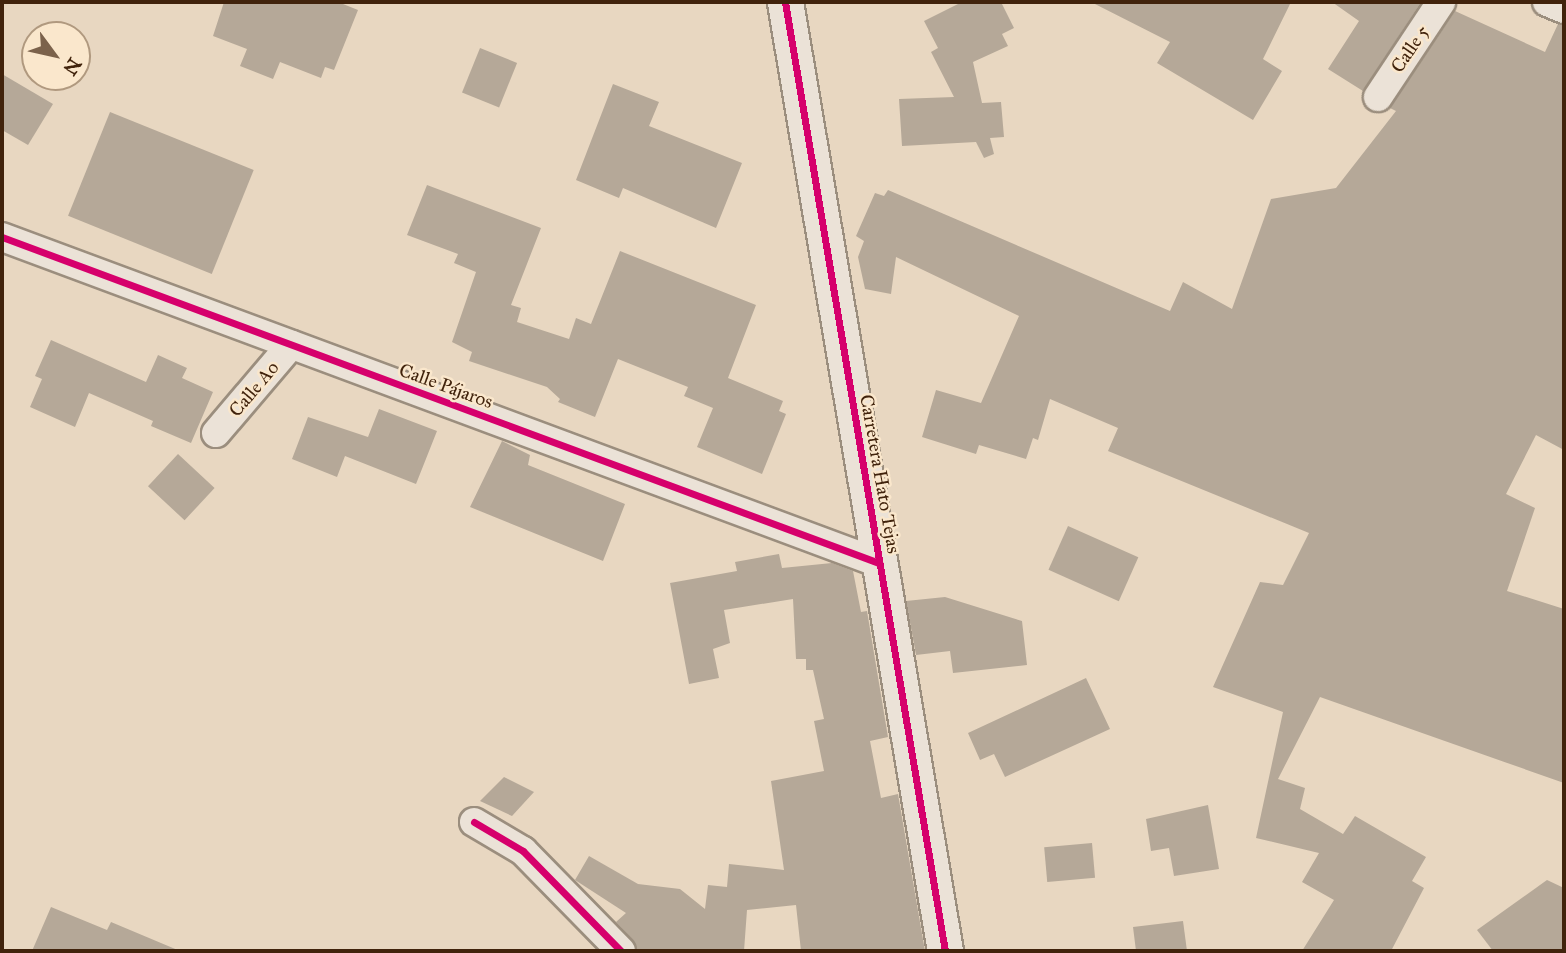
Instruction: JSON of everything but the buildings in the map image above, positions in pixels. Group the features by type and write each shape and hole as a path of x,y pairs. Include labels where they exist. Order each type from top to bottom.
{"street":[{"name":"Carretera Hato Tejas","path":"785,2 945,951"},
{"name":"Calle 5","path":"1378,97 1441,2"},
{"path":"1546,2 1564,9"},
{"name":"Calle Pájaros","path":"2,237 879,563"},
{"name":"Calle Ao","path":"216,432 291,345"},
{"path":"474,822 523,851 621,951"}],"cycle path":[{"path":"785,2 945,951"},
{"path":"2,237 879,563"},
{"path":"474,822 523,851 621,951"}]}
